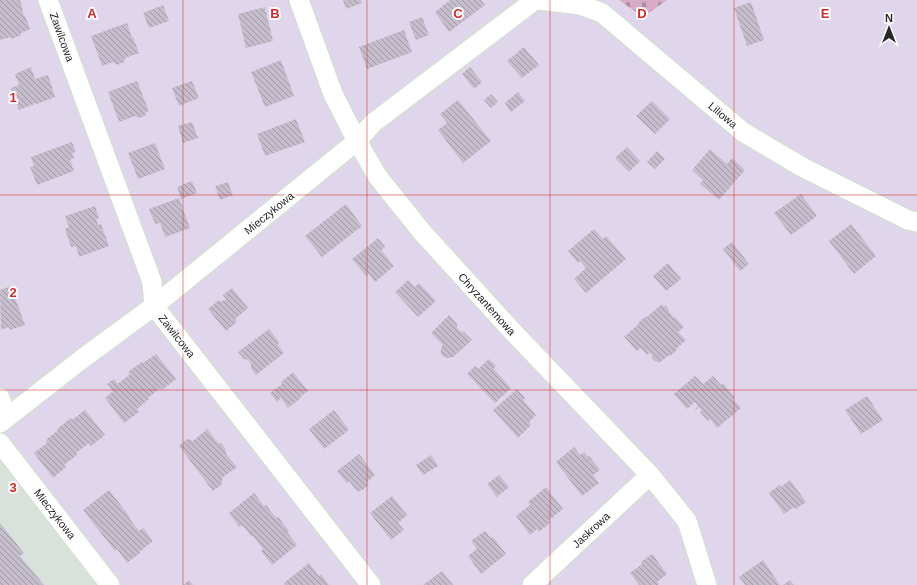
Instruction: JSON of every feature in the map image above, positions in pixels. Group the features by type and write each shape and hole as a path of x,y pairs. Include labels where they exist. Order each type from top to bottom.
{"street":[{"name":"Zawilcowa","path":"48,0 152,282 154,306 371,585"},
{"name":"Chryzantemowa","path":"298,0 334,94 357,141 378,177 422,232 515,334 650,475 687,521 708,585"},
{"name":"Mieczykowa","path":"4,420 82,359 154,306 357,141 374,123 535,0"},
{"name":"Liliowa","path":"539,0 581,5 602,13 743,132 802,167 908,220 917,222"},
{"path":"0,398 4,420"},
{"name":"Mieczykowa","path":"0,443 110,585"},
{"name":"Jaskrowa","path":"532,585 650,475"}],"shaded area":[{"path":"0,457 102,585 0,585"}],"green space":[{"path":"619,0 667,0 643,17"}],"building":[{"path":"0,0 20,0 24,16 25,15 30,29 11,39 10,37 0,40"},
{"path":"343,0 360,0 362,3 346,9"},
{"path":"450,0 481,0 485,5 449,32 435,12"},
{"path":"751,2 764,40 747,46 734,8"},
{"path":"163,5 169,21 149,28 143,13"},
{"path":"265,7 273,41 246,48 238,14"},
{"path":"422,17 429,35 416,40 409,22"},
{"path":"127,23 139,53 125,58 124,62 117,65 113,62 102,66 91,36"},
{"path":"404,30 412,52 367,69 359,47"},
{"path":"524,47 539,65 522,78 507,61"},
{"path":"281,60 294,96 265,107 251,72"},
{"path":"31,67 35,79 48,75 55,97 19,110 11,88 19,85 15,74"},
{"path":"470,67 482,82 474,89 462,74"},
{"path":"137,81 149,111 146,112 145,116 139,118 135,116 119,122 108,92"},
{"path":"192,81 199,98 179,106 172,88"},
{"path":"518,92 525,101 511,112 505,103"},
{"path":"491,94 498,102 491,108 484,100"},
{"path":"458,100 491,141 463,163 438,130 447,123 440,114"},
{"path":"652,101 670,119 655,134 636,116"},
{"path":"296,119 305,142 265,156 257,134"},
{"path":"192,122 198,138 183,143 178,126"},
{"path":"72,142 76,152 72,153 74,158 70,160 74,171 37,185 30,167 34,166 31,157"},
{"path":"155,143 165,169 138,179 128,153"},
{"path":"627,147 640,161 629,172 615,158"},
{"path":"710,149 727,164 732,158 745,170 719,200 700,184 703,180 692,170"},
{"path":"657,151 665,159 655,169 647,162"},
{"path":"192,181 197,193 181,199 177,187"},
{"path":"228,182 233,195 220,200 215,186"},
{"path":"801,194 817,216 791,235 774,213"},
{"path":"179,198 190,228 165,237 160,223 155,224 149,209"},
{"path":"346,204 362,226 322,257 305,236"},
{"path":"95,206 99,218 96,219 98,225 101,224 109,246 79,257 76,246 71,247 65,229 69,227 65,216"},
{"path":"851,224 876,256 854,274 829,241"},
{"path":"594,229 603,239 606,236 626,259 586,293 574,279 586,268 580,261 578,263 568,251"},
{"path":"378,238 385,247 381,250 394,266 375,282 369,274 366,276 352,259"},
{"path":"732,242 749,264 740,271 723,249"},
{"path":"668,263 681,279 666,291 653,276"},
{"path":"408,280 415,287 419,283 436,301 418,317 395,292"},
{"path":"11,286 25,325 10,330 9,327 1,330 0,290"},
{"path":"232,288 248,308 235,319 237,322 226,331 208,309 219,300 221,302 226,299 223,295"},
{"path":"662,304 663,306 666,306 674,318 675,317 684,327 678,332 686,340 670,356 669,355 659,363 652,358 650,353 647,355 641,348 637,351 624,337 646,316 647,317"},
{"path":"449,315 457,324 457,328 464,332 472,340 453,357 449,358 444,357 441,354 443,345 431,333"},
{"path":"269,329 279,342 278,345 284,353 256,375 248,360 244,359 238,352"},
{"path":"156,354 176,379 162,390 160,388 148,398 149,399 137,409 139,412 124,423 105,398 113,391 107,384 114,379 118,384 130,374 128,372"},
{"path":"489,359 496,366 494,369 511,388 495,403 467,374 475,366 478,369"},
{"path":"293,372 308,391 288,408 281,398 277,402 270,393 282,384 281,382"},
{"path":"695,376 703,384 713,376 721,385 723,383 735,398 733,399 741,408 717,428 710,419 708,421 700,412 702,410 699,407 695,410 698,406 695,402 687,409 674,394"},
{"path":"517,389 525,398 523,400 536,415 529,422 531,425 518,438 493,410"},
{"path":"867,396 883,420 861,434 845,410"},
{"path":"85,410 105,435 91,446 89,443 76,453 77,455 64,465 66,467 53,478 34,453 47,443 46,440 58,430 57,429 71,418 72,420"},
{"path":"334,410 349,430 324,449 309,429"},
{"path":"207,429 218,443 221,443 225,448 226,454 237,467 222,478 222,484 213,491 179,446 187,439 193,441"},
{"path":"574,447 580,455 584,452 588,457 589,456 600,470 593,475 599,483 582,496 556,462"},
{"path":"359,454 375,475 367,482 369,484 364,489 358,492 349,481 347,483 337,471"},
{"path":"431,455 438,466 423,475 416,465"},
{"path":"499,475 509,487 497,497 487,484"},
{"path":"790,480 806,502 796,509 794,507 784,514 769,493 779,485 781,487"},
{"path":"546,487 563,509 549,520 551,522 539,532 537,529 530,535 516,516 530,505 528,502"},
{"path":"109,490 139,531 143,528 153,541 127,563 117,549 115,551 83,510"},
{"path":"254,493 276,518 278,517 289,531 287,532 297,545 272,565 261,551 263,549 253,536 252,537 242,525 239,527 229,513"},
{"path":"392,496 407,515 398,523 404,530 391,540 370,513"},
{"path":"0,523 24,553 20,556 44,585 0,585"},
{"path":"485,531 491,538 493,537 506,554 481,574 468,556 477,549 471,541"},
{"path":"652,554 667,574 657,582 659,584 658,585 639,585 630,573"},
{"path":"763,560 780,585 745,585 739,577"},
{"path":"309,563 319,576 321,574 329,585 285,585 284,583"},
{"path":"442,571 453,585 423,585"},
{"path":"189,580 193,585 183,585"},
{"path":"790,580 794,585 783,585"}]}
